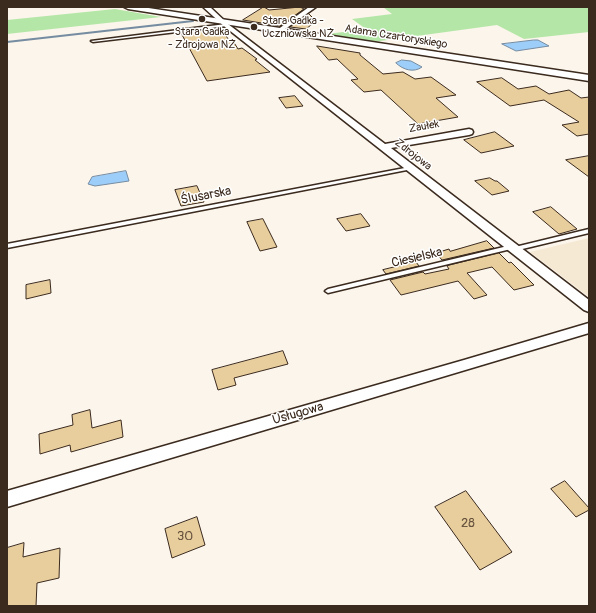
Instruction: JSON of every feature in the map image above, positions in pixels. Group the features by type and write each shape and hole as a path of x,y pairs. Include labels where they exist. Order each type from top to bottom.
{"street":[{"name":"Adama Czartoryskiego","path":"128,7 224,24 587,77"},
{"name":"Zdrojowa","path":"206,7 224,24 589,307"},
{"path":"279,31 313,7"},
{"name":"Zaułek","path":"383,147 469,132"},
{"name":"Usługowa","path":"7,499 456,369 589,328"}],"lane":[{"path":"93,41 224,24"},
{"name":"Ślusarska","path":"7,246 410,168"},
{"name":"Ciesielska","path":"328,291 589,231"}],"shaded area":[{"path":"589,238 589,297 530,252"}],"green space":[{"path":"383,7 589,7 589,32 524,39 497,25 373,42 328,34 366,29 352,19 392,14"},
{"path":"115,9 161,17 7,34 7,20"}],"water":[{"path":"538,40 549,46 516,51 502,44"},
{"path":"402,60 411,61 422,67 416,70 405,69 396,63"},
{"path":"126,171 129,181 95,186 88,184 92,177"}],"building":[{"path":"264,7 269,10 300,7 304,9 280,26 243,20"},
{"path":"309,14 316,21 306,29 290,27"},
{"path":"212,29 217,35 223,31 230,42 233,41 238,49 242,48 257,59 255,60 270,72 207,81 181,33"},
{"path":"317,46 360,53 360,55 383,74 403,72 415,79 431,77 456,95 436,98 458,117 418,124 381,90 364,92 351,80 358,79 337,59 329,60"},
{"path":"502,78 518,89 536,86 549,94 569,90 581,98 589,97 589,134 577,136 562,125 579,122 544,100 510,106 477,82"},
{"path":"295,96 303,106 286,108 279,98"},
{"path":"495,132 514,146 481,153 464,140"},
{"path":"589,156 589,177 566,160"},
{"path":"490,178 497,181 509,191 492,195 475,181"},
{"path":"197,186 204,202 181,206 175,190"},
{"path":"551,207 577,229 559,234 533,212"},
{"path":"361,214 370,226 346,231 337,219"},
{"path":"263,219 277,247 260,251 247,222"},
{"path":"487,241 494,248 442,260 436,253 449,249 450,251"},
{"path":"499,253 509,263 511,262 534,285 514,290 492,267 467,273 487,295 474,299 458,281 401,295 390,280 423,272 425,274 449,269 447,266"},
{"path":"416,262 419,266 386,274 383,270"},
{"path":"50,280 51,293 26,299 26,285"},
{"path":"283,351 288,364 234,378 236,385 218,390 212,370"},
{"path":"90,410 92,428 121,420 123,437 71,452 70,445 40,454 39,434 73,425 72,415"},
{"path":"565,481 589,508 589,510 576,517 551,489"},
{"path":"466,491 512,552 480,570 435,507"},
{"path":"197,517 205,545 172,558 165,529"},
{"path":"24,543 23,557 60,548 59,578 37,583 36,606 7,606 7,548"}],"waterway":[{"path":"7,42 193,21"}],"place":[{"name":"Stara Gadka - Zdrojowa NŻ","path":"202,19"},
{"name":"Stara Gadka - Uczniowska NŻ","path":"254,27"}]}
